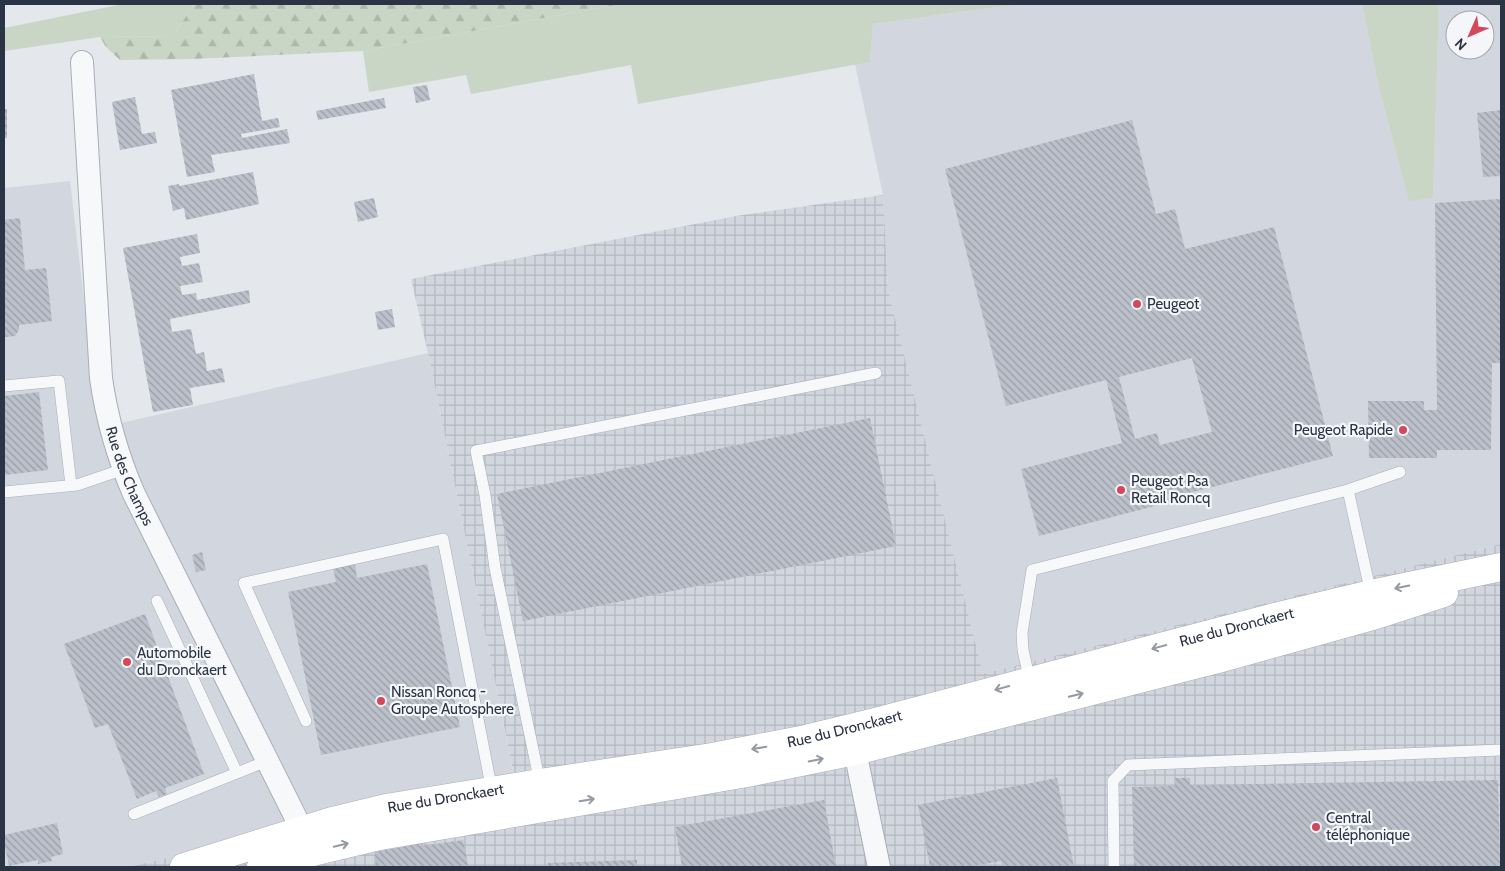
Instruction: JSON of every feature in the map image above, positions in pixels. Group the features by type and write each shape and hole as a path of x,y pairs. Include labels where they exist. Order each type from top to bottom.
{"main road":[{"name":"Rue du Dronckaert","path":"543,795 712,757 1033,693 1218,659 1374,604 1501,567"},
{"name":"Rue du Dronckaert","path":"1374,604 1501,574"},
{"name":"Rue du Dronckaert","path":"184,867 221,862 307,841 380,836 494,803 543,795 747,773 855,751 1033,693"},
{"name":"Rue du Dronckaert","path":"260,867 307,841"}],"street":[{"name":"Rue des Champs","path":"82,62 101,378 111,433 141,508 307,841"},
{"path":"855,751 879,867"}],"lane":[{"path":"543,795 495,568 476,451 876,373"},
{"path":"4,386 59,381 71,485"},
{"path":"4,492 78,485 124,469"},
{"path":"1033,693 1023,650 1022,633 1032,570 1348,490 1400,472"},
{"path":"1348,490 1374,604"},
{"path":"306,721 244,583 443,539 494,803"},
{"path":"157,601 237,773"},
{"path":"1114,867 1113,781 1128,765 1501,750"},
{"path":"134,814 267,761"}],"shaded area":[{"path":"1020,4 1362,4 1378,84 1409,200 1433,196 1439,4 1501,4 1501,544 983,675 888,290 883,195 855,64 870,62 873,24"},
{"path":"70,181 99,428 428,353 514,776 129,867 4,867 4,188"},
{"path":"883,195 888,290 983,674 1501,544 1501,867 129,867 514,775 428,353 411,279 736,216"}],"green space":[{"path":"123,4 194,4 173,36 100,37 4,51 4,28"},
{"path":"194,4 621,4 363,51 192,59 120,60 106,47 100,37 173,36"},
{"path":"621,4 1020,4 873,24 870,62 638,104 631,65 471,94 466,75 369,92 363,51"},
{"path":"1362,4 1439,4 1433,197 1409,201 1378,84"}],"building":[{"path":"254,74 262,121 278,118 280,127 241,134 242,138 287,129 290,143 211,155 215,172 187,177 171,90"},
{"path":"427,85 430,100 416,103 413,87"},
{"path":"135,97 142,134 155,132 157,143 120,150 112,102"},
{"path":"384,98 386,108 318,120 316,111"},
{"path":"4,109 7,109 7,138 4,138"},
{"path":"1501,110 1501,176 1483,177 1477,113"},
{"name":"Peugeot","path":"1132,120 1156,214 1175,209 1185,249 1274,227 1333,456 1173,497 1174,501 1039,536 1021,469 1122,443 1106,380 1006,406 945,169","holes":["1192,358 1212,432 1160,445 1157,433 1135,439 1119,377"]},
{"path":"253,172 259,204 186,220 184,208 173,211 168,186 179,184 179,186"},
{"path":"374,198 378,217 358,222 354,202"},
{"path":"1501,199 1501,363 1492,363 1491,450 1437,450 1437,458 1369,458 1368,401 1424,401 1424,410 1437,410 1435,203"},
{"path":"20,218 25,270 46,268 52,321 19,325 19,330 15,336 6,337 4,336 4,220"},
{"path":"197,234 200,253 180,257 182,266 199,263 203,282 180,286 182,295 196,293 197,300 249,290 250,303 170,319 172,332 191,329 196,354 204,352 207,371 222,368 225,382 190,388 193,405 153,412 123,248"},
{"path":"392,309 395,327 378,330 375,312"},
{"path":"39,392 48,470 4,475 4,396"},
{"path":"870,418 896,546 523,621 497,494"},
{"path":"202,552 206,570 196,572 192,555"},
{"path":"355,564 357,578 427,564 460,727 321,755 288,592 336,582 333,568"},
{"path":"145,614 204,774 165,788 167,794 159,797 156,791 137,799 108,724 95,728 64,644"},
{"path":"1057,778 1074,867 1002,867 1001,861 969,867 930,867 918,805"},
{"name":"Central téléphonique","path":"1175,778 1190,778 1190,785 1498,780 1500,867 1134,867 1132,787 1175,786"},
{"path":"824,800 836,867 682,867 675,827"},
{"path":"57,823 63,854 51,857 52,861 38,864 38,860 9,866 4,835"},
{"path":"463,840 468,865 457,867 376,867 375,852 423,843 423,846"},
{"path":"637,860 637,867 548,867 548,863"}],"place":[{"name":"Peugeot","path":"1137,304"},
{"name":"Peugeot Rapide","path":"1403,430"},
{"name":"Peugeot Psa Retail Roncq","path":"1121,490"},
{"name":"Automobile du Dronckaert","path":"127,662"},
{"name":"Nissan Roncq - Groupe Autosphere","path":"381,701"},
{"name":"Central téléphonique","path":"1316,827"}]}
